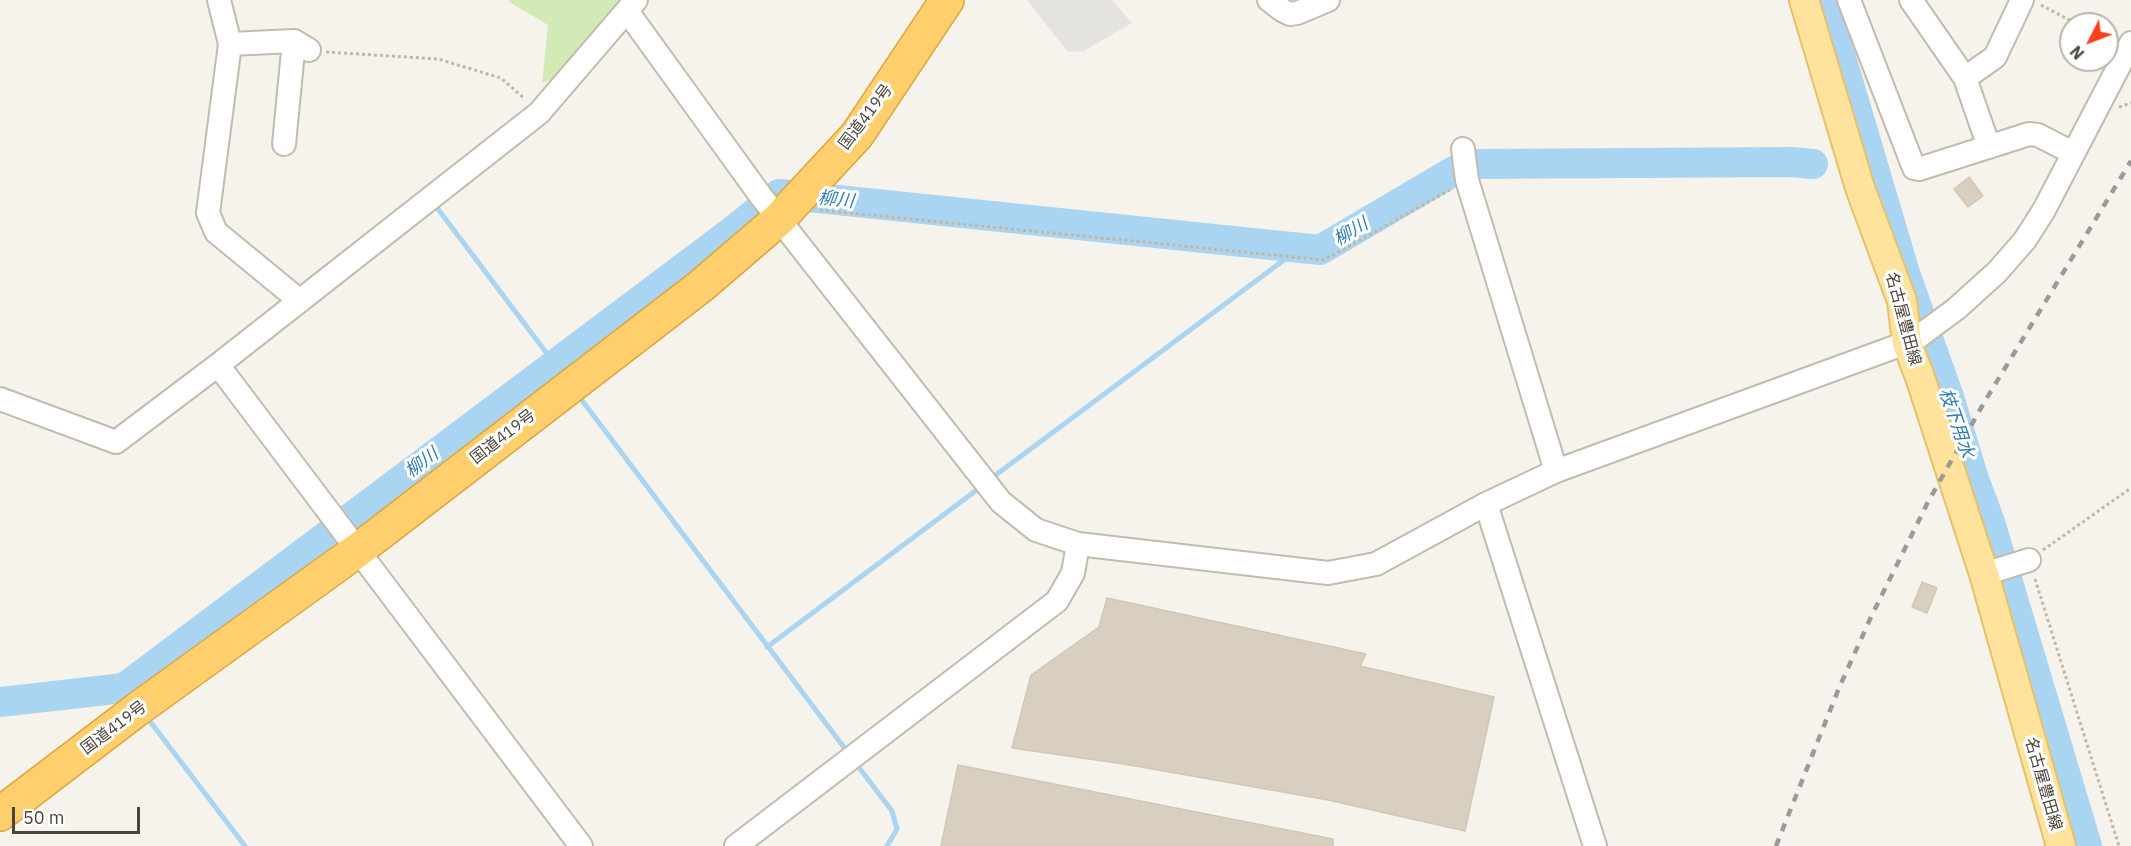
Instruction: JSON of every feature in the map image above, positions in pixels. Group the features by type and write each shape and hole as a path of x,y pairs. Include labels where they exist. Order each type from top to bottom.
{"highway":[{"name":"国道419号","path":"0,814 353,543 701,286 857,135 947,0"}],"main road":[{"name":"名古屋豊田線","path":"1804,0 1860,188 1902,301 1920,377 1988,573 2061,846"}],"street":[{"path":"219,0 230,44 208,213 216,232 300,301"},
{"path":"1269,0 1290,14 1328,0"},
{"path":"1849,0 1914,168 1919,169 2029,134 2038,135 2073,153"},
{"path":"1911,0 1965,78 1989,147"},
{"path":"1965,78 1995,57 2031,2"},
{"path":"0,399 116,442 218,365 539,113 631,6 785,204 1001,502 1036,530 1078,544 1328,573 1376,564 1486,504 1556,471 1910,342 1956,309 1997,272 2025,240 2044,210 2131,43"},
{"path":"230,44 302,46 284,144"},
{"path":"1462,149 1467,179 1556,471"},
{"path":"218,365 581,846"},
{"path":"1486,504 1595,846"},
{"path":"736,846 1057,601 1073,573 1078,544"},
{"path":"1988,573 2023,562"}],"path":[{"path":"2031,2 2059,15"},
{"path":"302,46 438,59 501,78 539,113"},
{"path":"785,204 1324,260 1467,179"},
{"path":"2119,846 2023,562 2131,488"}],"green space":[{"path":"510,0 631,0 561,76 542,83 548,25 509,2"}],"shaded area":[{"path":"1027,0 1112,0 1132,23 1084,51 1068,52"}],"building":[{"path":"1969,177 1983,196 1968,207 1954,189"},
{"path":"1922,582 1937,588 1927,613 1912,607"},
{"path":"1107,598 1366,654 1360,666 1494,697 1465,831 1328,800 1124,764 1012,748 1031,675 1099,627"},
{"path":"958,765 1333,839 1333,846 941,846"}],"waterway":[{"name":"枝下用水","path":"1824,0 1905,273 1990,522 2087,846"},
{"name":"柳川","path":"0,702 124,688 779,194 1320,250 1454,171 1476,164 1791,162 1813,164"},
{"path":"438,209 548,355"},
{"path":"989,480 1300,248"},
{"path":"581,399 849,754"},
{"path":"767,647 982,486"},
{"path":"149,720 245,846"},
{"path":"854,761 892,811 897,829 887,846"}],"railway":[{"path":"1776,846 1839,688 1928,502 1985,401 2131,161"}]}
